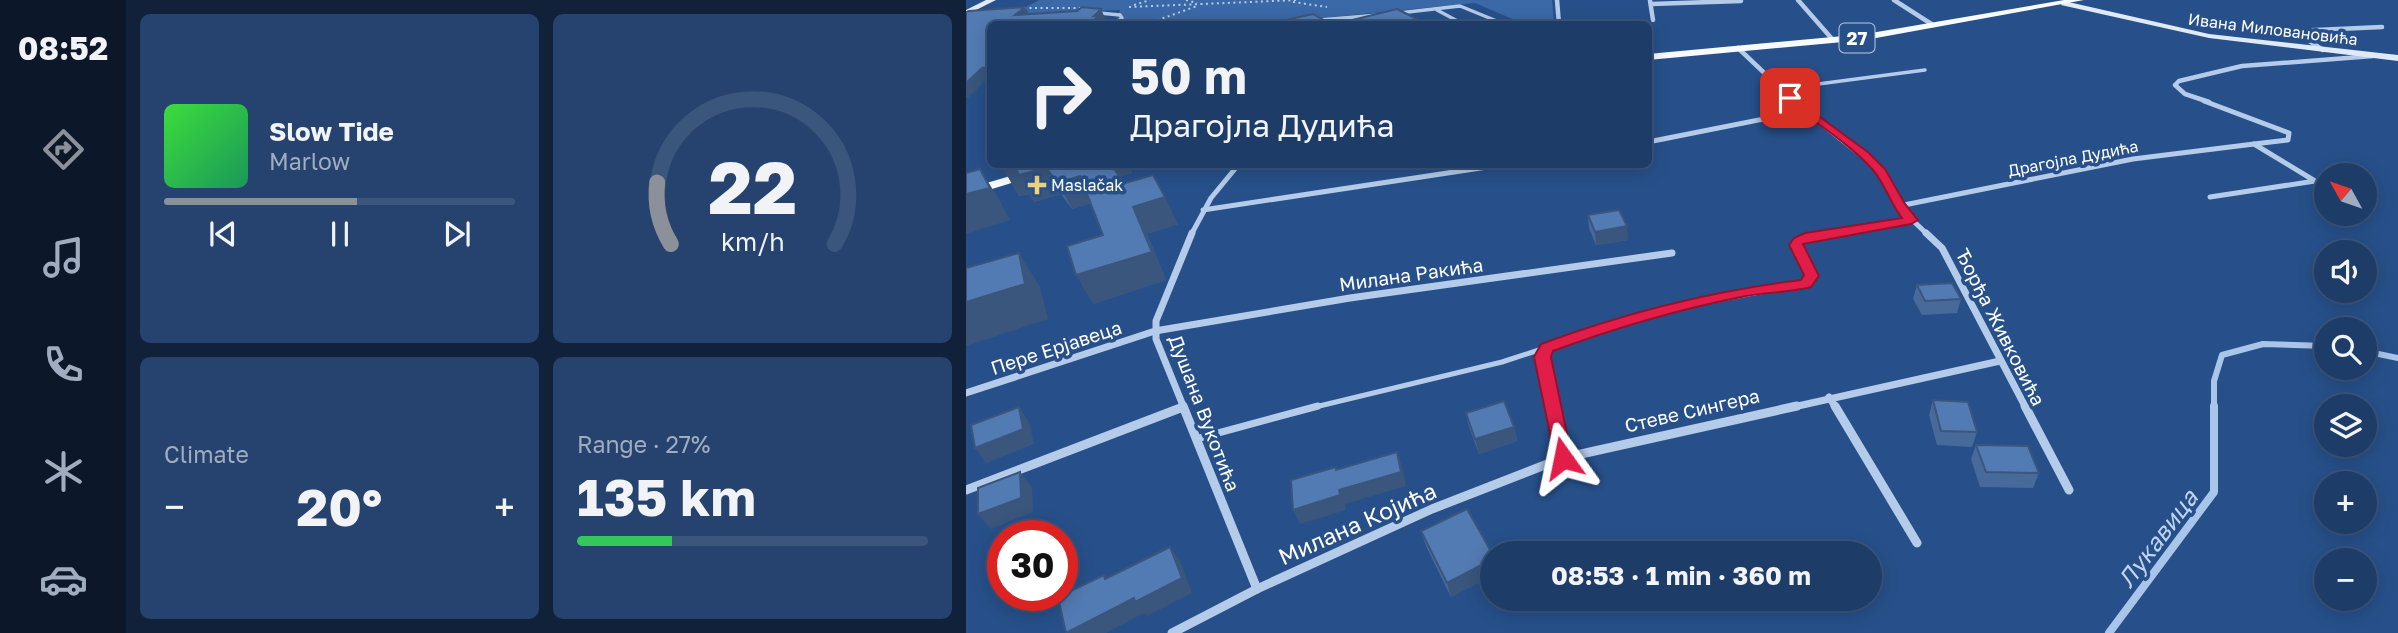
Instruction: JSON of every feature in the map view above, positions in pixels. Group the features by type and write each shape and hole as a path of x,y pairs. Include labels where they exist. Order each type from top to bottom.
{"main road":[{"name":"27","path":"1652,57 1833,40 2080,0"},
{"path":"966,193 1054,168"}],"street":[{"path":"966,13 992,0"},
{"path":"1558,0 1559,21"},
{"path":"1798,0 1833,40"},
{"path":"1894,0 1933,25"},
{"path":"1653,20 1650,2 1741,1"},
{"name":"Ивана Миловановића","path":"2064,3 2198,34 2398,58"},
{"path":"2323,50 2294,31 2382,27"},
{"name":"Ђорђа Живковића","path":"1738,48 1804,111 1881,171 1899,206 1948,256 2069,490"},
{"name":"Драгојла Дудића","path":"1899,206 2133,159 2291,137 2289,133 2262,121 2185,94 2175,85 2179,81 2242,66 2340,61 2374,56"},
{"path":"1652,141 1804,111"},
{"path":"2210,197 2315,181 2254,144"},
{"name":"Душана Вукотића","path":"1236,168 1222,181 1203,210 1156,321 1155,331 1257,589"},
{"path":"1203,210 1481,168"},
{"path":"1563,458 1542,357 1546,348 1665,309 1744,292 1806,284 1812,276 1796,245 1798,241 1805,237 1911,220"},
{"name":"Милана Ракића","path":"1155,331 1350,298 1672,253"},
{"name":"Пере Ерјавеца","path":"966,393 1155,331"},
{"name":"Стеве Сингера","path":"1563,458 2000,360"},
{"path":"1829,397 1917,543"},
{"path":"966,491 1183,407"},
{"name":"Милана Којића","path":"1172,633 1257,589 1432,509 1563,458"}],"lane":[{"path":"1392,14 1464,6 1497,21"},
{"path":"1437,10 1457,21"},
{"path":"1090,12 1120,15 1122,18 1118,21"},
{"path":"1402,13 1413,19"},
{"path":"1308,21 1381,15"},
{"path":"1780,89 1925,70"},
{"path":"1196,439 1260,420 1502,362 1546,348"}],"path":[{"path":"1125,7 1150,0"},
{"path":"1186,0 1202,5"},
{"path":"1156,21 1202,5 1298,0"}],"shaded area":[{"path":"1039,0 1552,0 1554,21 1517,21 1475,3 1290,21 1116,21 1120,10 1013,14"}],"building":[{"path":"1025,7 1015,15 1077,11 1082,7 1101,9 1093,21 987,21 987,67 982,68 966,83 966,12"},
{"path":"1397,9 1421,21 1348,21"},
{"path":"1313,14 1326,21 1293,21 1290,19"},
{"path":"1016,168 1046,168 1019,175"},
{"path":"1046,168 1113,168 1125,183 1153,175 1165,197 1133,207 1152,252 1076,275 1067,246 1103,235 1080,176 1058,183"},
{"path":"980,169 990,188 966,194 966,173"},
{"path":"1619,210 1627,226 1595,232 1588,215"},
{"path":"1019,253 1025,284 966,302 966,268"},
{"path":"1952,283 1961,299 1925,301 1917,285"},
{"path":"1933,400 1968,402 1977,432 1941,431"},
{"path":"1504,401 1514,427 1475,439 1466,413"},
{"path":"1019,407 1023,429 975,448 971,425"},
{"path":"1976,445 2028,446 2039,473 1986,472"},
{"path":"1397,452 1401,472 1339,490 1340,495 1293,510 1291,480"},
{"path":"1020,472 1021,498 978,514 978,488"},
{"path":"1467,509 1485,541 1480,541 1480,566 1447,583 1421,531"},
{"path":"1170,547 1182,578 1135,602 1134,598 1066,633 1061,611 1078,611 1078,587 1104,575 1105,579"}],"waterway":[{"name":"Лукавица","path":"2109,633 2214,492 2214,381 2222,355 2263,344 2314,346"},
{"name":"Лукавица","path":"2377,354 2398,358"}],"place":[{"name":"Maslačak","path":"1037,185"}],"route":[{"path":"1563,458 1542,357 1546,348 1665,309 1744,292 1806,284 1812,276 1796,245 1798,241 1805,237 1911,220 1899,206 1881,171 1790,98"}]}
